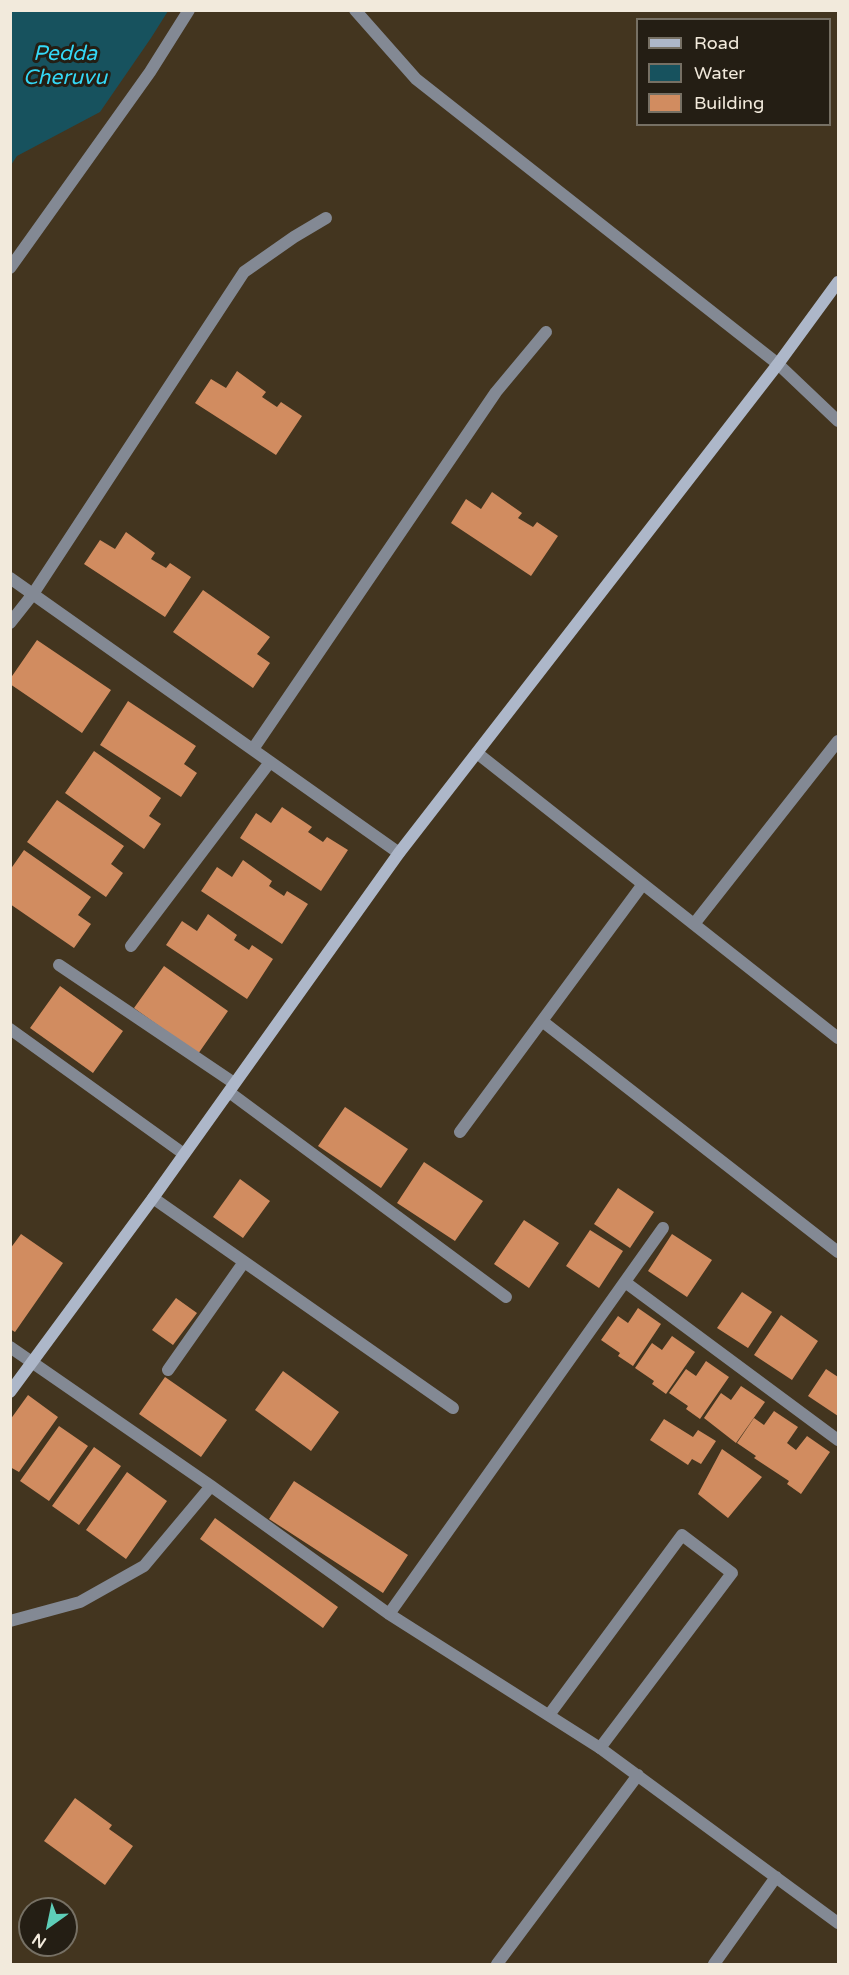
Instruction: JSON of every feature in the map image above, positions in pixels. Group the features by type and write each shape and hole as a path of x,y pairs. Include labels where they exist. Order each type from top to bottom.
{"street":[{"path":"10,268 150,72 189,10"},
{"path":"355,10 416,79 778,364 838,420"},
{"path":"10,623 33,594 244,272 326,218"},
{"path":"10,1392 153,1198 399,853 778,364 838,282"},
{"path":"253,749 496,392 546,332"},
{"path":"10,578 399,853"},
{"path":"694,924 838,741"},
{"path":"477,753 838,1038"},
{"path":"131,946 270,762"},
{"path":"460,1132 643,884"},
{"path":"59,965 232,1088 506,1297"},
{"path":"542,1021 838,1252"},
{"path":"10,1029 184,1154"},
{"path":"153,1198 453,1408"},
{"path":"389,1614 663,1228"},
{"path":"168,1370 244,1262"},
{"path":"626,1282 838,1440"},
{"path":"10,1347 211,1486 389,1614 600,1748 838,1923"},
{"path":"10,1621 80,1602 144,1566 211,1486"},
{"path":"549,1715 682,1535 732,1573 600,1748"},
{"path":"497,1965 638,1775"},
{"path":"714,1965 776,1877"}],"water":[{"name":"Pedda Cheruvu","path":"11,10 168,11 100,112 17,156 11,165"}],"building":[{"path":"237,371 266,392 262,397 277,407 281,402 302,416 276,455 195,403 211,379 226,388"},
{"path":"492,492 522,513 518,518 533,527 537,522 558,536 531,576 451,523 466,499 481,509"},
{"path":"126,532 155,553 151,559 166,568 170,563 191,577 165,617 84,564 100,540 115,549"},
{"path":"203,590 270,637 257,654 270,663 253,688 173,632"},
{"path":"37,640 111,690 82,733 10,684 10,679"},
{"path":"128,701 196,746 184,764 197,773 181,797 100,745"},
{"path":"94,751 161,798 149,816 161,824 144,849 65,793"},
{"path":"57,800 124,846 111,864 123,873 106,897 27,842"},
{"path":"282,807 312,827 308,832 323,842 327,837 348,850 321,891 240,838 256,813 271,823"},
{"path":"24,850 91,897 78,915 91,924 74,948 10,904 10,870"},
{"path":"243,860 272,881 269,886 284,896 287,891 308,904 282,944 201,891 217,867 232,877"},
{"path":"208,914 237,935 234,940 249,950 252,945 273,959 247,999 166,945 182,921 197,931"},
{"path":"164,966 228,1011 198,1054 134,1008"},
{"path":"60,986 123,1031 93,1073 30,1028"},
{"path":"345,1107 408,1149 381,1188 318,1146"},
{"path":"424,1162 483,1201 455,1241 397,1203"},
{"path":"240,1179 270,1201 243,1238 213,1217"},
{"path":"618,1188 654,1212 630,1248 594,1224"},
{"path":"524,1220 559,1243 529,1288 494,1264"},
{"path":"590,1230 623,1251 599,1288 566,1266"},
{"path":"21,1234 63,1263 15,1332 10,1329 10,1249"},
{"path":"672,1234 712,1260 687,1297 648,1271"},
{"path":"742,1292 772,1312 748,1348 717,1328"},
{"path":"176,1298 197,1313 173,1345 152,1330"},
{"path":"638,1308 661,1324 633,1366 618,1356 620,1353 601,1340 618,1316 628,1323"},
{"path":"781,1315 818,1341 792,1380 754,1355"},
{"path":"672,1336 695,1352 666,1394 652,1384 654,1381 635,1368 652,1343 662,1350"},
{"path":"706,1361 729,1377 700,1419 686,1409 688,1406 669,1393 686,1369 696,1376"},
{"path":"826,1369 838,1377 838,1416 808,1396"},
{"path":"283,1371 339,1412 311,1451 255,1410"},
{"path":"165,1377 227,1420 201,1457 139,1414"},
{"path":"741,1386 765,1402 736,1443 704,1418 721,1393 731,1400"},
{"path":"28,1395 58,1417 19,1472 10,1467 10,1420"},
{"path":"774,1411 798,1427 787,1443 796,1450 807,1436 830,1452 801,1494 787,1484 789,1481 754,1458 756,1456 737,1443 754,1418 764,1425"},
{"path":"664,1419 693,1437 698,1430 716,1441 701,1464 692,1459 688,1465 650,1440"},
{"path":"59,1426 88,1446 49,1501 20,1481"},
{"path":"94,1447 121,1466 79,1525 52,1506"},
{"path":"722,1449 762,1477 728,1518 698,1494"},
{"path":"127,1472 167,1501 126,1559 86,1530"},
{"path":"294,1481 408,1555 383,1593 269,1519"},
{"path":"215,1518 338,1607 323,1628 200,1539"},
{"path":"75,1798 112,1825 109,1829 133,1846 105,1885 44,1841"}]}
